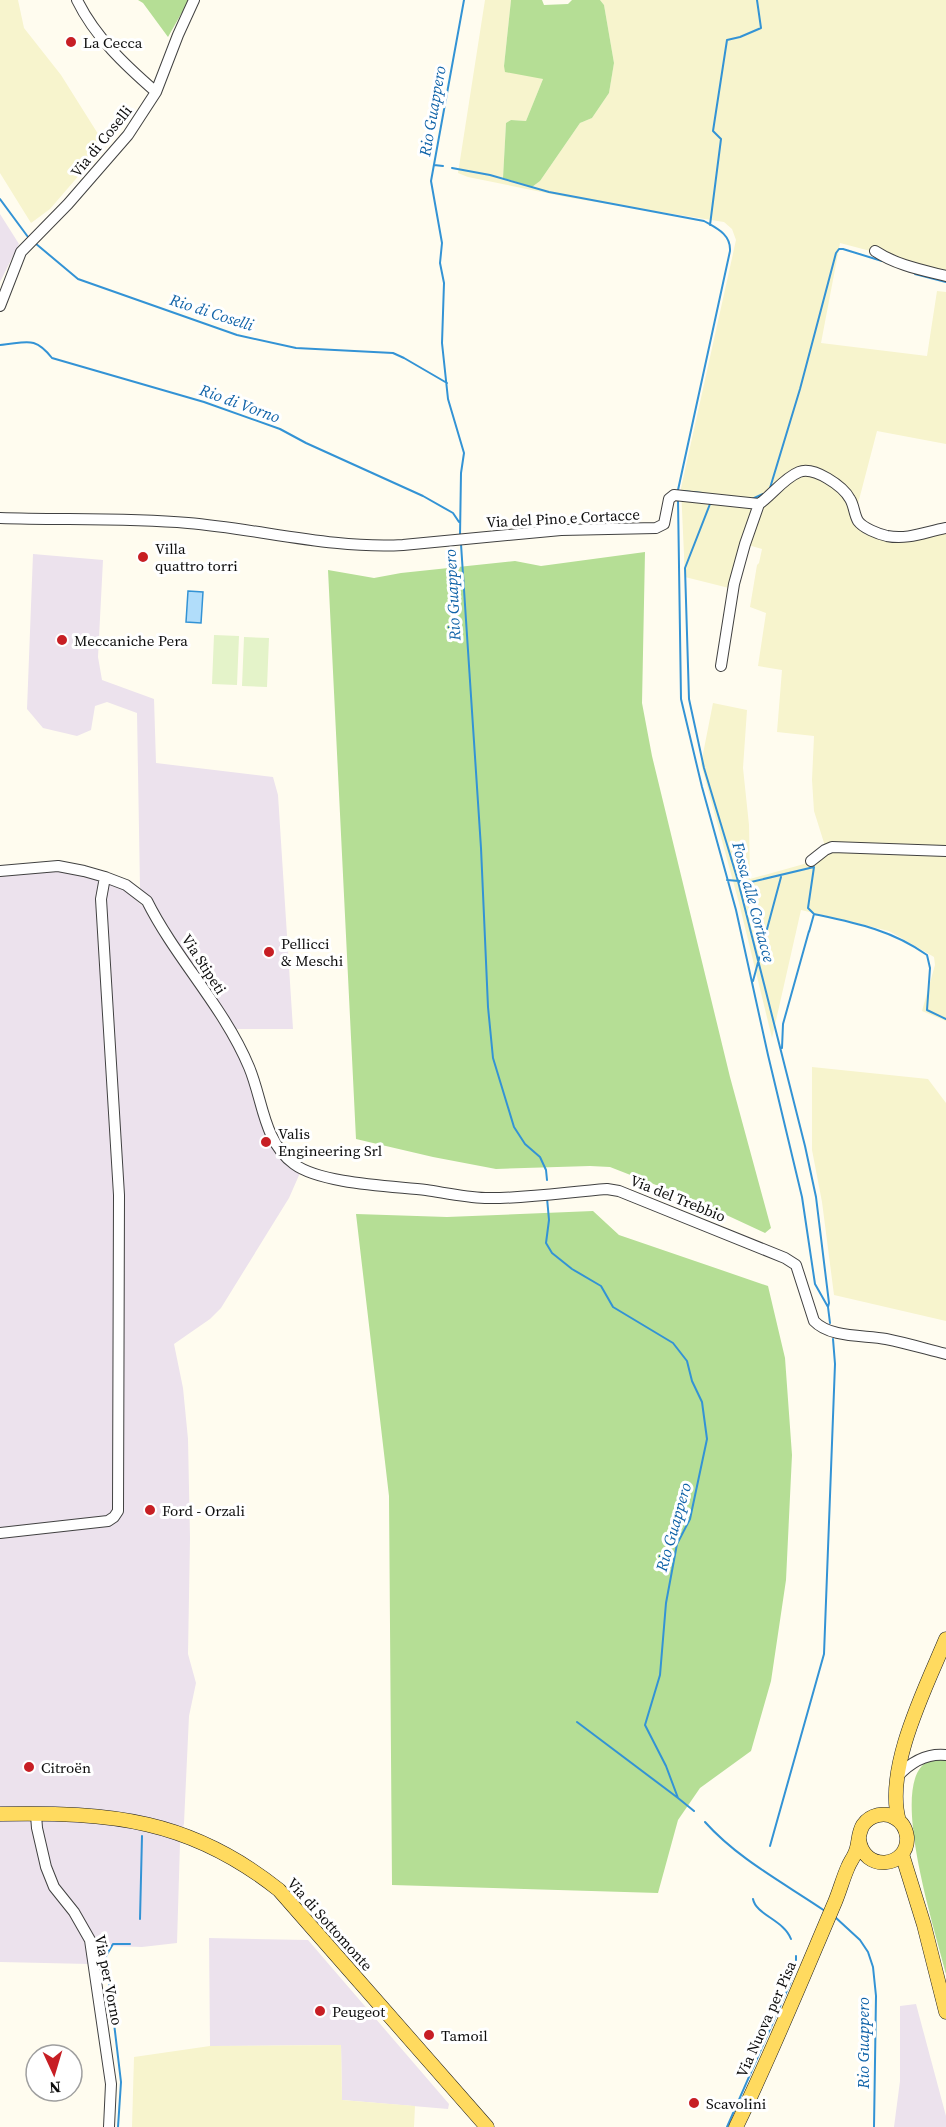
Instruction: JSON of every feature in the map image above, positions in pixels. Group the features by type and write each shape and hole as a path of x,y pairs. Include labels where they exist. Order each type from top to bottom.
{"main road":[{"path":"844,1880 863,1825 886,1802 896,1781 917,1708 946,1639"},
{"path":"844,1880 850,1872 878,1862 892,1861 902,1854 907,1835 899,1821 896,1809 896,1781"},
{"name":"Via di Sottomonte","path":"0,1804 32,1815"},
{"name":"Via di Sottomonte","path":"0,1814 129,1819 161,1827 218,1849 252,1868 279,1890 487,2127"},
{"path":"874,1816 887,1815 899,1821"},
{"path":"859,1839 865,1855 900,1875 913,1893"},
{"path":"902,1854 946,2012"},
{"name":"Via Nuova per Pisa","path":"736,2127 844,1880"}],"street":[{"path":"77,0 96,32 121,61 156,92"},
{"name":"Via di Coselli","path":"0,306 21,252 68,204 128,135 156,92 194,0"},
{"path":"875,251 917,269 946,276"},
{"path":"721,666 734,584 759,504 800,471 822,475 840,488 850,498 858,521 885,536 920,536 946,528"},
{"name":"Via del Pino e Cortacce","path":"0,518 143,520 225,527 300,539 385,546 561,530 656,528 664,524 669,499 678,495 759,504"},
{"path":"811,861 832,847 946,851"},
{"name":"Via Stipeti","path":"0,871 58,866 105,877 126,885 147,901 233,1036 249,1067 273,1140 294,1164 311,1173"},
{"path":"0,1533 108,1521 118,1511 119,1196 101,899 105,877"},
{"name":"Via del Trebbio","path":"311,1173 343,1180 485,1198 607,1189 620,1191 785,1258 796,1265 814,1321 820,1327 832,1332 887,1340 946,1354"},
{"path":"896,1781 914,1762 931,1755 946,1755"},
{"name":"Via per Vorno","path":"32,1815 46,1868 54,1887 74,1912 90,1940 111,2084 109,2127"}],"shaded area":[{"path":"0,0 18,0 24,28 61,75 105,145 50,209 31,223 0,173"},
{"path":"485,0 511,0 504,66 543,79 526,121 511,120 506,123 503,178 532,187 540,181 580,123 592,118 609,93 614,63 604,5 600,0 946,0 946,271 840,243 821,343 927,356 937,291 946,292 946,444 877,431 854,519 864,534 885,538 946,532 946,1021 922,1011 935,965 934,957 889,931 801,910 772,1038 739,903 701,764 713,703 747,710 743,768 749,825 750,879 804,864 825,846 814,811 812,780 814,736 777,732 782,670 758,666 766,613 750,607 762,549 748,545 733,589 685,577 681,488 736,240 732,229 724,222 571,198 458,173"},
{"path":"0,214 19,244 0,282"},
{"path":"33,554 103,560 98,657 102,680 154,699 156,763 273,777 278,795 293,1029 233,1029 140,888 137,713 107,702 95,706 91,730 77,736 43,728 27,709"},
{"path":"60,870 97,879 124,889 145,908 164,934 239,1055 267,1132 300,1173 289,1198 221,1308 210,1319 174,1344 183,1388 188,1439 190,1538 188,1654 196,1683 189,1716 184,1823 180,1843 177,1943 142,1947 110,1946 90,1964 0,1962 0,873"},
{"path":"812,1067 928,1079 946,1103 946,1321 834,1295 822,1202 812,1150"},
{"path":"209,1938 308,1940 449,2104 448,2109 342,2100 341,2045 210,2046"},
{"path":"916,2004 946,2116 946,2127 894,2127 900,2081 900,2006"},
{"path":"341,2045 342,2100 415,2106 414,2127 132,2127 134,2057 210,2046"}],"green space":[{"path":"138,0 189,0 168,37 143,3"},
{"path":"511,0 542,0 544,5 568,4 572,0 600,0 604,5 614,63 609,93 592,118 580,123 540,181 532,187 503,178 506,123 511,120 526,121 543,79 505,72"},
{"path":"645,552 642,703 652,756 730,1077 771,1228 765,1233 692,1199 610,1167 496,1169 356,1139 328,570 374,578 515,561 541,566"},
{"path":"214,635 239,636 237,685 212,684"},
{"path":"244,637 269,638 267,687 242,686"},
{"path":"593,1211 619,1235 768,1286 785,1358 792,1455 786,1580 771,1681 751,1751 700,1788 678,1820 658,1893 392,1885 389,1496 356,1214 447,1217"},
{"path":"946,1758 946,1974 919,1868 912,1808 914,1784 921,1767 929,1761"}],"water":[{"path":"188,591 203,592 201,623 186,622"}],"waterway":[{"name":"Rio Guappero","path":"460,536 461,473 464,453 448,399 442,343 444,283 440,263 442,243 431,181 464,0"},
{"path":"710,225 721,139 713,131 727,40 761,28 757,0"},
{"path":"434,165 443,166"},
{"path":"452,168 490,175 549,192 704,221 718,229 728,240 730,251 678,490"},
{"name":"Rio di Coselli","path":"0,199 28,237"},
{"name":"Rio di Coselli","path":"35,243 78,279 237,335 296,348 393,353 447,383"},
{"path":"770,488 800,389 836,253 839,249 843,249 882,261"},
{"path":"915,274 946,282"},
{"name":"Rio di Vorno","path":"0,345 34,343 52,358 204,402 280,429 423,496 453,513 459,522"},
{"path":"681,491 702,493"},
{"path":"752,499 763,494"},
{"path":"678,499 681,699 702,787 736,910 802,1197 815,1284 828,1307 830,1323"},
{"name":"Fossa alle Cortacce","path":"710,504 685,568 689,699 704,768 738,881 805,1146 816,1197 828,1307"},
{"name":"Rio Guappero","path":"461,544 481,848 488,1007 493,1058 514,1127 525,1144 540,1157 546,1170 547,1180"},
{"path":"727,880 751,882 814,867 808,908 814,914 887,933 927,955 930,968 927,1010 946,1019"},
{"path":"753,981 781,877"},
{"path":"809,932 814,914"},
{"path":"782,1048 783,1024 809,931"},
{"name":"Rio Guappero","path":"547,1198 549,1220 546,1243 552,1253 572,1269 601,1286 613,1307 673,1343 687,1361 692,1381 702,1402 707,1439 690,1519 677,1544 666,1603 660,1675 645,1725 666,1766 678,1798 694,1811"},
{"path":"770,1846 824,1654 835,1364 833,1339"},
{"path":"577,1722 678,1798"},
{"name":"Rio Guappero","path":"705,1822 732,1848 825,1911"},
{"path":"140,1919 142,1836"},
{"path":"753,1899 755,1905 783,1927 791,1939"},
{"name":"Rio Guappero","path":"835,1917 860,1940 868,1952 873,1967 876,1996 874,2127"},
{"path":"118,2127 121,2082 106,1956 113,1944 130,1944"},
{"path":"727,2127 792,1979 796,1956"}],"place":[{"name":"La Cecca","path":"71,42"},
{"name":"Villa quattro torri","path":"143,557"},
{"name":"Meccaniche Pera","path":"62,640"},
{"name":"Pellicci & Meschi","path":"269,952"},
{"name":"Valis Engineering Srl","path":"266,1142"},
{"name":"Ford - Orzali","path":"150,1510"},
{"name":"Citroën","path":"29,1767"},
{"name":"Peugeot","path":"320,2011"},
{"name":"Tamoil","path":"429,2035"},
{"name":"Scavolini","path":"694,2103"}]}
